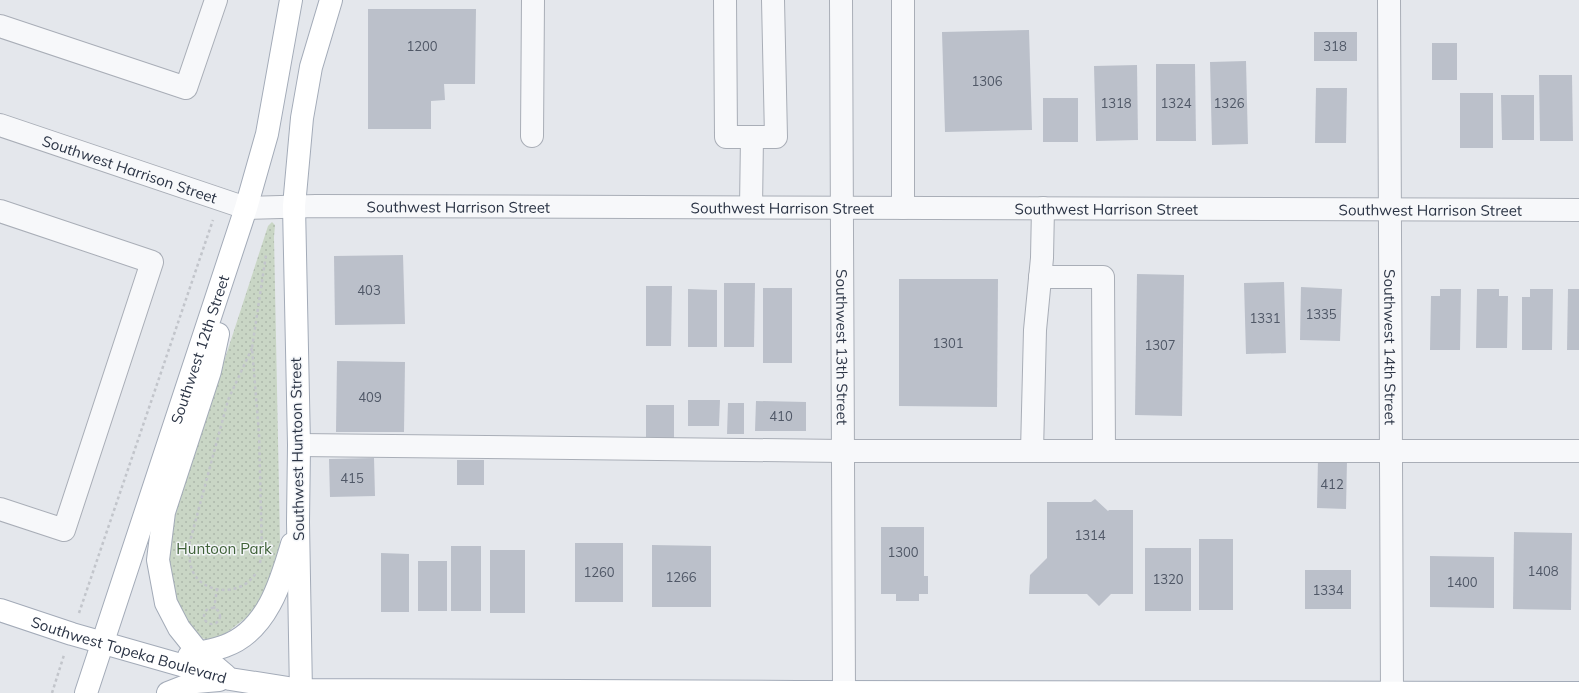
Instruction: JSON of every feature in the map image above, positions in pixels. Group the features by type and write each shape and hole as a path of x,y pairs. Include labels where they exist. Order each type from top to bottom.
{"main road":[{"name":"Southwest 12th Street","path":"86,693 246,208 267,134 291,0"},
{"path":"294,206 302,118 311,67 331,0"},
{"name":"Southwest Huntoon Street","path":"294,206 299,445 298,522 301,691"},
{"path":"230,679 199,653 179,628 166,603 158,560 164,512 210,371 246,208"},
{"path":"167,662 226,645 252,629 268,608 278,588 298,522"},
{"name":"Southwest Topeka Boulevard","path":"0,610 72,634 230,679 301,691 1579,693"},
{"path":"167,662 202,687"},
{"path":"168,693 202,687 230,679"}],"street":[{"path":"0,26 186,88 216,0"},
{"path":"532,0 532,136"},
{"path":"725,0 726,137 776,137 773,0"},
{"name":"Southwest 13th Street","path":"841,0 844,692"},
{"path":"903,0 903,208"},
{"name":"Southwest 14th Street","path":"1389,0 1392,693"},
{"name":"Southwest Harrison Street","path":"0,126 246,208 294,206 1579,210"},
{"path":"751,207 752,137"},
{"path":"1032,451 1035,330 1042,258 1043,208"},
{"path":"0,211 152,262 64,530 0,509"},
{"path":"1040,277 1103,277 1104,451"},
{"path":"299,445 843,451 1579,451"}],"path":[{"path":"85,594 215,216"},
{"path":"252,348 228,400 189,544 188,556 194,573 205,584 217,589 236,589 249,583 258,570 262,552 259,433 252,348 266,255"},
{"path":"214,608 217,589"},
{"path":"214,608 218,611 220,616 217,622 212,624 206,620 204,615 209,609 214,608"},
{"path":"52,693 58,671"}],"green space":[{"name":"Huntoon Park","path":"272,222 275,225 280,541 278,561 260,601 247,617 221,637 208,640 199,637 190,630 174,597 168,569 168,542 174,515 268,226"}],"building":[{"path":"368,9 476,9 475,84 444,84 445,100 431,101 431,129 368,129"},
{"path":"1029,30 1032,130 945,132 942,32"},
{"path":"1314,32 1357,32 1357,61 1314,61"},
{"path":"1432,43 1457,43 1457,80 1432,80"},
{"path":"1246,61 1248,144 1212,145 1210,62"},
{"path":"1156,64 1195,64 1196,141 1156,141"},
{"path":"1137,65 1138,140 1096,141 1094,66"},
{"path":"1539,75 1572,75 1573,141 1540,141"},
{"path":"1316,88 1347,88 1346,143 1315,143"},
{"path":"1460,93 1493,93 1493,148 1460,148"},
{"path":"1501,95 1534,95 1534,140 1502,140"},
{"path":"1043,98 1078,98 1078,142 1043,142"},
{"path":"403,255 405,324 335,325 334,256"},
{"path":"1137,274 1184,275 1182,416 1135,415"},
{"path":"899,279 998,279 997,407 899,406"},
{"path":"1284,282 1286,353 1246,354 1244,283"},
{"path":"724,283 755,283 754,347 724,347"},
{"path":"646,286 672,286 671,346 646,346"},
{"path":"1301,287 1342,289 1340,341 1300,340"},
{"path":"763,288 792,288 792,363 763,363"},
{"path":"688,289 717,290 717,347 688,347"},
{"path":"1440,289 1461,289 1460,350 1430,350 1431,296 1440,296"},
{"path":"1477,289 1499,289 1499,296 1508,296 1507,348 1476,348"},
{"path":"1530,289 1553,289 1552,350 1522,350 1522,297 1530,297"},
{"path":"1568,289 1579,289 1579,350 1567,350"},
{"path":"337,361 405,362 404,432 336,432"},
{"path":"688,400 720,400 719,426 688,426"},
{"path":"756,401 806,402 806,431 755,431"},
{"path":"728,403 744,403 744,434 727,434"},
{"path":"646,405 674,405 674,438 646,438"},
{"path":"374,458 375,496 330,497 329,459"},
{"path":"1318,459 1347,460 1346,509 1317,508"},
{"path":"457,460 484,460 484,485 457,485"},
{"path":"1095,499 1108,511 1133,510 1133,594 1111,594 1099,606 1087,594 1029,594 1030,575 1047,558 1047,502 1091,502"},
{"path":"881,527 924,527 924,576 928,576 928,594 919,594 919,601 896,601 896,594 881,594"},
{"path":"1514,532 1572,533 1571,610 1513,609"},
{"path":"1199,539 1233,539 1233,610 1199,610"},
{"path":"575,543 623,543 623,602 575,602"},
{"path":"652,545 711,546 711,607 652,607"},
{"path":"451,546 481,546 481,611 451,611"},
{"path":"1145,548 1191,548 1191,611 1145,611"},
{"path":"490,550 525,550 525,613 490,613"},
{"path":"381,553 409,554 409,612 381,612"},
{"path":"1430,556 1494,557 1494,608 1430,607"},
{"path":"418,561 447,561 447,611 418,611"},
{"path":"1305,570 1351,570 1351,609 1305,609"}]}
